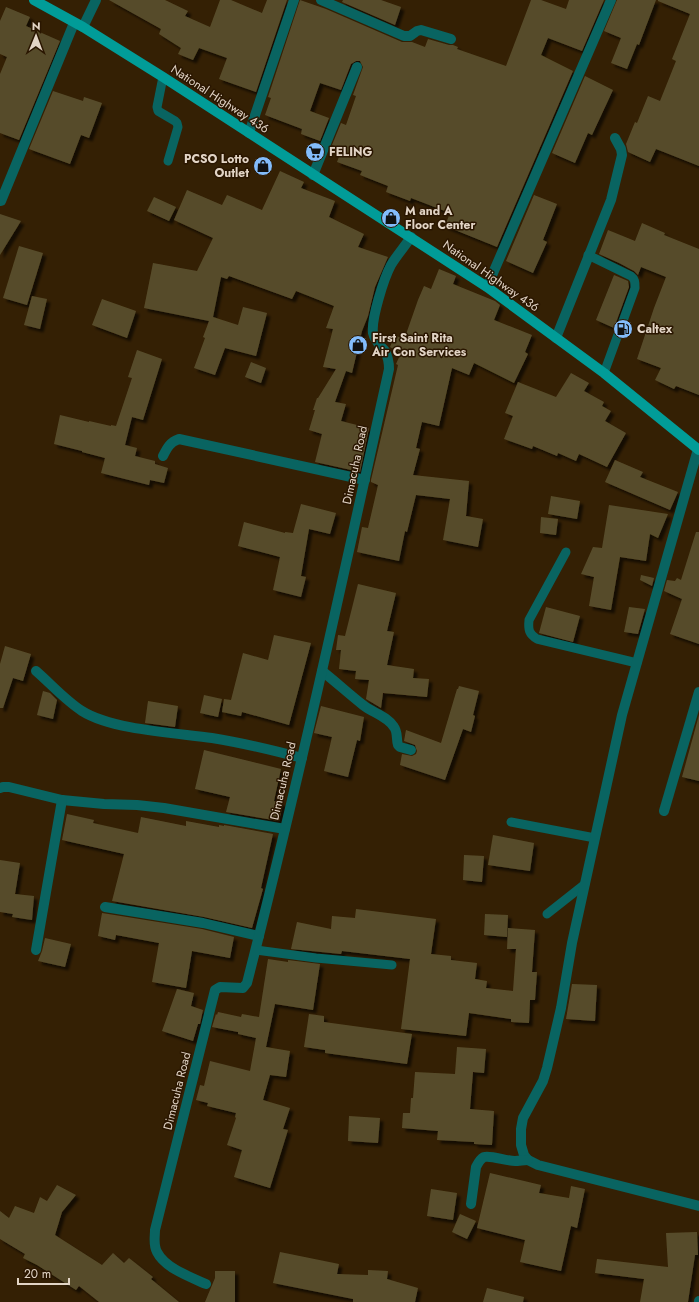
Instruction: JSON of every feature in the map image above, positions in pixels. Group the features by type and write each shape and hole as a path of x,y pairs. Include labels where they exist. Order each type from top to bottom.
{"main road":[{"name":"National Highway 436","path":"34,0 163,77 487,286 604,373 699,450"}],"street":[{"path":"1,201 78,25 96,0"},
{"path":"249,133 294,0"},
{"path":"321,0 404,36 410,36 421,30 451,39"},
{"path":"487,286 611,0"},
{"path":"313,175 357,67"},
{"path":"556,338 611,200 622,161 622,149 615,138"},
{"name":"Dimacuha Road","path":"206,1284 179,1272 163,1259 157,1252 155,1245 155,1230 213,995 215,990 220,988 243,988 246,986 260,936 322,671 389,369 388,357 385,351 376,342 373,326 374,317 391,265 411,237"},
{"path":"163,456 169,444 179,439 365,480"},
{"path":"699,450 622,715 572,943 558,1023 547,1068 543,1081 523,1118 521,1129 521,1145 524,1155 528,1160 538,1165 699,1206"},
{"path":"36,671 67,699 83,711 102,720 141,729 267,748 302,758"},
{"path":"322,671 363,705 382,716 392,724 395,728 398,745 411,750"},
{"path":"664,811 699,692"},
{"path":"0,788 9,786 62,800 164,808 285,829"},
{"path":"36,950 62,800"},
{"path":"105,907 203,923 260,936"},
{"path":"471,1204 476,1167 479,1161 488,1157 515,1161 528,1160"}],"lane":[{"path":"163,77 157,109 175,121 178,127 168,161"},
{"path":"588,255 631,276 634,278 635,283 635,288 604,373"},
{"path":"566,552 529,620 528,629 530,635 537,640 637,663"},
{"path":"511,822 595,838"},
{"path":"547,914 585,884"},
{"path":"256,950 316,958 392,965"}],"building":[{"path":"109,0 165,0 188,11 185,16 210,27 220,0 231,0 262,13 267,0 287,0 256,92 219,79 227,58 199,48 193,60 178,54 181,48 159,34 161,29"},
{"path":"300,0 326,9 402,42 412,42 425,47 428,39 453,45 458,47 457,49 506,66 531,0 541,0 566,9 569,0 604,0 582,51 548,38 541,55 573,71 497,247 445,226 450,213 411,198 410,201 386,192 388,186 360,175 362,171 337,162 342,149 332,145 341,123 346,125 356,96 353,95 363,67 360,61 356,61 351,64 341,90 320,83 310,111 329,118 320,141 301,134 302,129 265,115 271,98 268,97"},
{"path":"343,0 381,0 401,7 395,25 342,2"},
{"path":"617,0 656,0 639,45 637,44 627,69 611,63 621,38 604,31"},
{"path":"658,0 699,0 699,166 656,149 650,162 628,152 626,144 635,122 637,123 648,96 660,101 676,61 672,59 690,14"},
{"path":"6,7 30,17 26,26 60,41 19,140 0,133 0,74 7,57 0,54 0,21"},
{"path":"585,76 613,90 592,135 588,133 575,163 552,153"},
{"path":"53,91 83,101 84,97 102,103 89,138 81,135 70,164 29,149"},
{"path":"280,171 304,182 301,188 335,201 329,217 364,234 358,247 388,257 375,287 352,373 346,371 335,402 346,404 341,421 369,428 360,472 315,462 322,434 309,430 317,398 336,369 323,367 333,329 326,328 334,306 296,291 292,299 229,276 227,279 221,277 213,317 238,325 243,307 267,313 256,356 225,348 215,375 194,368 205,338 203,337 209,321 144,308 153,263 197,271 213,238 174,220 187,190 222,205 227,195 262,210"},
{"path":"534,195 557,204 543,240 547,242 533,273 506,261"},
{"path":"154,197 176,207 169,221 147,211"},
{"path":"0,214 21,221 0,255"},
{"path":"642,223 665,233 664,235 699,249 699,395 676,386 674,389 655,380 661,368 637,359 666,277 641,267 638,275 634,271 599,254 608,230 635,241"},
{"path":"19,246 43,253 27,305 3,298"},
{"path":"439,269 456,276 453,284 495,301 500,305 494,320 532,335 525,352 528,354 514,383 474,363 469,375 452,368 439,426 422,422 416,448 420,449 413,475 469,481 466,516 483,519 478,547 443,540 450,499 416,495 407,532 405,531 399,561 357,552 362,527 368,528 378,485 371,482 371,480 398,365 396,364 401,353 390,347 395,335 404,340 424,286 431,289"},
{"path":"614,275 628,281 629,287 614,328 596,320"},
{"path":"32,296 47,299 40,329 24,325"},
{"path":"102,299 136,311 127,338 92,325"},
{"path":"137,350 162,359 143,420 132,417 125,445 137,448 135,456 155,461 155,464 168,468 164,483 150,480 149,485 101,473 105,458 54,444 60,415 89,422 116,426 132,378 128,377"},
{"path":"251,362 266,368 261,383 245,377"},
{"path":"571,373 589,383 584,391 604,402 602,406 611,411 605,421 626,433 607,467 579,454 576,461 558,453 557,456 533,446 532,449 504,439 513,416 505,413 518,382 556,397"},
{"path":"615,460 643,472 640,477 678,492 670,510 605,482"},
{"path":"551,496 580,501 577,519 548,514"},
{"path":"301,504 336,513 330,534 309,529 301,576 306,577 301,597 273,590 280,557 238,546 244,522 285,533 293,533"},
{"path":"609,505 668,514 658,538 650,534 646,561 620,557 611,610 589,606 594,577 581,574 593,547 602,548"},
{"path":"541,517 558,519 556,535 540,533"},
{"path":"696,532 699,532 699,644 670,634 682,599 664,591 667,580 675,581 677,578 681,580"},
{"path":"641,575 654,578 652,586 640,580"},
{"path":"358,584 396,593 387,631 394,632 387,665 414,669 413,678 429,679 427,697 383,693 381,708 366,699 369,680 355,679 356,671 339,669 341,650 336,650 338,635 345,636"},
{"path":"546,607 580,616 573,642 539,633"},
{"path":"629,607 645,609 638,634 624,632"},
{"path":"274,635 311,643 289,725 242,712 241,716 222,712 224,699 231,700 243,653 268,660"},
{"path":"5,646 31,654 23,681 13,678 3,708 0,708 0,664"},
{"path":"459,686 479,691 473,715 475,716 471,732 463,729 445,780 400,765 402,754 412,756 416,754 417,751 415,745 404,741 406,730 441,743"},
{"path":"43,691 50,693 57,700 53,719 37,715"},
{"path":"204,695 222,699 218,717 200,713"},
{"path":"148,701 178,706 175,727 145,723"},
{"path":"321,706 364,717 360,741 357,740 348,777 324,771 332,737 314,733"},
{"path":"699,715 699,781 682,777"},
{"path":"204,750 281,769 274,801 283,803 279,821 226,812 230,797 195,789"},
{"path":"67,814 94,820 93,823 138,833 141,817 186,826 186,821 219,827 219,825 224,825 273,834 261,888 263,889 252,928 204,917 112,901 124,854 62,840"},
{"path":"493,835 534,843 530,871 488,865"},
{"path":"464,855 484,856 482,882 463,880"},
{"path":"0,860 20,863 15,894 34,896 32,920 12,917 13,914 0,912"},
{"path":"356,909 436,919 431,954 451,956 451,960 477,963 475,979 487,981 486,988 513,991 516,949 507,949 508,928 535,930 532,972 537,972 535,1000 530,1000 529,1023 511,1022 511,1019 469,1013 466,1036 401,1029 410,959 342,951 341,954 291,949 297,922 331,929 332,916 355,918"},
{"path":"102,913 202,929 234,937 230,958 192,951 186,988 152,982 159,943 116,935 115,940 98,936"},
{"path":"485,914 508,915 507,937 484,935"},
{"path":"45,938 71,944 65,967 38,961"},
{"path":"268,959 320,964 313,1010 275,1004 266,1047 290,1051 286,1077 270,1075 263,1100 290,1108 283,1129 288,1130 270,1188 234,1177 242,1150 227,1145 236,1118 236,1113 207,1106 208,1103 196,1100 200,1085 204,1086 210,1061 250,1071 256,1038 238,1034 238,1032 212,1027 218,1012 241,1017 242,1014 259,1017"},
{"path":"572,984 597,985 595,1021 566,1019"},
{"path":"177,989 194,993 191,1006 203,1010 200,1024 198,1024 193,1041 162,1031"},
{"path":"309,1014 324,1016 324,1022 412,1034 407,1064 325,1053 325,1050 304,1047"},
{"path":"457,1047 486,1049 484,1073 473,1072 470,1109 494,1111 492,1145 474,1144 474,1142 437,1140 438,1131 402,1128 403,1113 410,1113 415,1072 455,1074"},
{"path":"349,1116 380,1118 378,1143 348,1141"},
{"path":"490,1173 541,1185 539,1193 569,1198 571,1186 585,1189 577,1228 571,1226 561,1271 520,1262 525,1240 477,1228"},
{"path":"57,1185 76,1195 62,1212 55,1235 102,1265 113,1253 124,1263 129,1258 153,1277 151,1279 179,1302 99,1302 79,1286 76,1290 37,1265 23,1258 25,1254 0,1239 0,1211 9,1218 15,1206 34,1213 40,1197 47,1201"},
{"path":"431,1189 457,1193 453,1220 427,1216"},
{"path":"460,1214 476,1221 467,1239 452,1232"},
{"path":"697,1232 698,1255 695,1255 688,1302 640,1302 644,1279 595,1273 597,1259 668,1267 666,1233"},
{"path":"280,1252 339,1264 337,1274 368,1275 368,1270 388,1271 387,1279 418,1288 415,1302 353,1302 353,1299 273,1283"},
{"path":"215,1271 235,1271 235,1302 205,1302 215,1278"},
{"path":"487,1288 524,1297 523,1302 483,1302"}],"place":[{"name":"FELING","path":"315,152"},
{"name":"PCSO Lotto Outlet","path":"263,166"},
{"name":"M and A Floor Center","path":"391,218"},
{"name":"Caltex","path":"623,329"},
{"name":"First Saint Rita Air Con Services","path":"358,345"}]}
